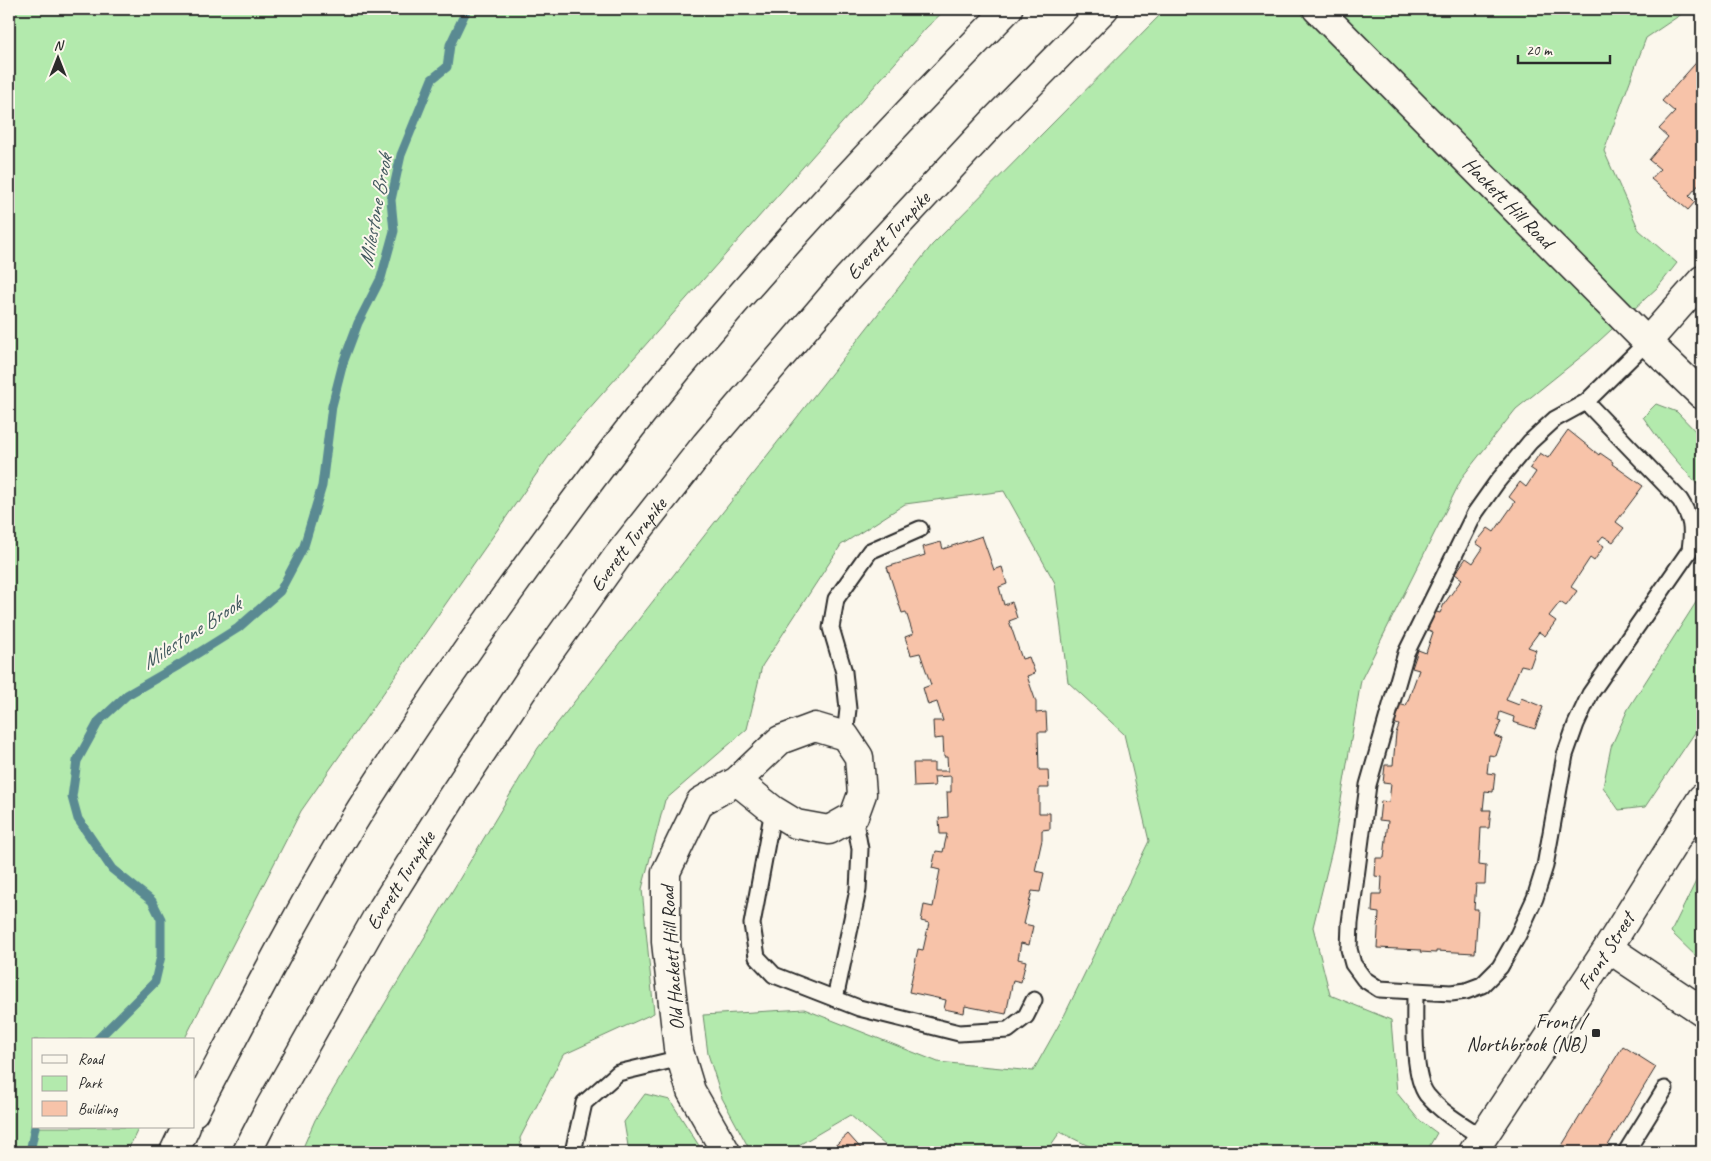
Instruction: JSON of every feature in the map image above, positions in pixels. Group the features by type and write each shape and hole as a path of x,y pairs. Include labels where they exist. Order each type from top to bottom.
{"main road":[{"path":"195,1110 288,936 360,811 439,690 565,513 654,398 747,289 891,129 1008,9"},
{"name":"Everett Turnpike","path":"247,1152 270,1107 376,919 452,797 532,676 617,557 706,444 847,279 994,121 1104,9"},
{"name":"Hackett Hill Road","path":"1317,9 1647,342 1702,395"},
{"path":"1647,342 1702,280"},
{"name":"Old Hackett Hill Road","path":"726,1152 691,1090 678,1048 666,942 666,872 700,802 737,781 780,740 814,727 845,736"},
{"path":"737,781 772,810 796,824 829,830 854,816 862,794 860,757 845,736"},
{"name":"Front Street","path":"1478,1145 1608,948 1702,798"},
{"path":"1608,948 1702,1011"},
{"path":"174,1152 186,1128"}],"lane":[{"path":"1586,402 1680,500 1689,514 1693,531 1690,550 1590,694 1576,724 1565,755 1545,866 1535,898 1518,935 1500,967 1482,985 1451,994 1378,989 1364,979 1353,964 1349,949 1350,924 1368,785 1406,653 1475,513 1497,482 1530,442 1555,419 1586,402 1647,342"},
{"path":"845,736 848,709 844,672 831,628 836,598 870,551 920,528"},
{"path":"772,810 752,924 757,957 774,975 859,1008 959,1033 1008,1030 1026,1016 1034,1000"},
{"path":"835,998 858,890 860,849 854,816"},
{"path":"1415,992 1415,1047 1418,1070 1426,1094 1478,1145"},
{"path":"573,1152 584,1103 618,1073 681,1058"},
{"path":"1626,1152 1665,1090"}],"green space":[{"path":"9,9 946,9 926,28 556,446 301,811 185,1038 32,1038 32,1128 139,1128 127,1152 9,1152"},
{"path":"1166,9 1689,9 1646,38 1604,151 1639,230 1677,263 1658,287 1587,352 1516,409 1463,476 1361,680 1334,842 1313,927 1330,995 1391,1020 1397,1093 1418,1119 1437,1133 1426,1152 1155,1152 1147,1147 1130,1152 1101,1152 1060,1132 1046,1152 893,1152 850,1115 787,1152 751,1152 722,1098 708,1054 703,1015 804,1009 938,1062 1033,1071 1065,1014 1149,841 1124,734 1068,682 1055,583 1004,491 905,504 841,545 762,666 747,729 665,800 642,889 654,1013 563,1055 520,1138 522,1152 301,1152 315,1120 538,748 932,245"},
{"path":"1656,404 1677,412 1702,438 1702,490 1663,445 1643,417"},
{"path":"1702,593 1702,722 1645,807 1619,810 1603,787 1611,747 1628,709"},
{"path":"1702,869 1702,962 1671,932"},
{"path":"645,1094 670,1100 703,1152 629,1152 624,1122"}],"building":[{"path":"1702,56 1702,167 1699,170 1702,173 1702,181 1689,196 1695,202 1688,210 1651,179 1660,169 1649,160 1668,137 1659,129 1675,112 1662,101"},
{"path":"1568,430 1643,486 1616,522 1624,528 1613,542 1603,536 1598,542 1604,546 1594,561 1590,558 1571,587 1577,591 1566,606 1560,602 1549,616 1556,621 1545,636 1539,632 1528,647 1536,650 1530,667 1521,665 1506,700 1519,705 1521,698 1543,707 1535,729 1513,722 1514,717 1500,712 1498,720 1501,721 1495,736 1502,739 1496,756 1489,755 1487,773 1495,774 1493,792 1485,791 1483,810 1491,810 1489,828 1481,828 1479,865 1486,866 1485,884 1476,884 1474,909 1478,909 1475,953 1436,951 1436,953 1420,952 1421,950 1377,948 1379,913 1372,912 1373,894 1381,894 1382,877 1375,876 1376,858 1384,858 1388,821 1379,820 1381,801 1389,802 1391,784 1383,783 1385,765 1393,765 1396,733 1399,725 1391,722 1398,704 1406,706 1419,670 1412,668 1418,650 1426,653 1433,632 1426,629 1433,611 1440,613 1444,604 1462,579 1455,574 1466,558 1473,563 1483,548 1476,543 1488,528 1494,532 1515,502 1509,497 1520,482 1526,487 1536,472 1530,468 1540,453 1548,458"},
{"path":"982,536 994,570 1002,567 1007,584 999,587 1004,605 1012,602 1017,618 1009,621 1022,659 1029,657 1035,673 1027,676 1036,702 1036,713 1046,712 1047,732 1038,732 1039,770 1048,770 1049,788 1039,788 1039,813 1050,813 1050,829 1042,830 1042,840 1035,871 1044,873 1040,892 1032,891 1024,924 1033,926 1029,945 1021,943 1018,959 1026,961 1021,982 1013,980 1006,1014 965,1006 964,1013 944,1009 946,1000 909,992 918,949 923,950 929,923 921,921 924,905 933,907 940,870 932,868 936,851 943,852 947,834 940,834 939,818 948,817 947,792 951,792 951,776 934,777 935,786 914,787 913,763 934,763 934,771 948,771 947,757 944,757 943,738 934,739 933,721 943,721 937,702 928,705 923,688 931,685 920,653 911,655 905,637 913,634 906,612 902,613 887,567 925,555 923,547 941,542 943,549"},
{"path":"1623,1046 1656,1067 1604,1152 1558,1152"},
{"path":"848,1134 864,1152 828,1152"}],"waterway":[{"name":"Milestone Brook","path":"99,1038 155,982 161,956 161,919 152,901 112,869 78,819 72,797 77,761 99,721 127,695 238,628 280,591 304,546 322,486 332,406 343,363 358,323 381,278 394,231 391,200 401,155 432,79 447,67 450,45 467,9"},
{"name":"Milestone Brook","path":"30,1152 35,1128"}],"place":[{"name":"Front / Northbrook (NB)","path":"1596,1033"}]}
